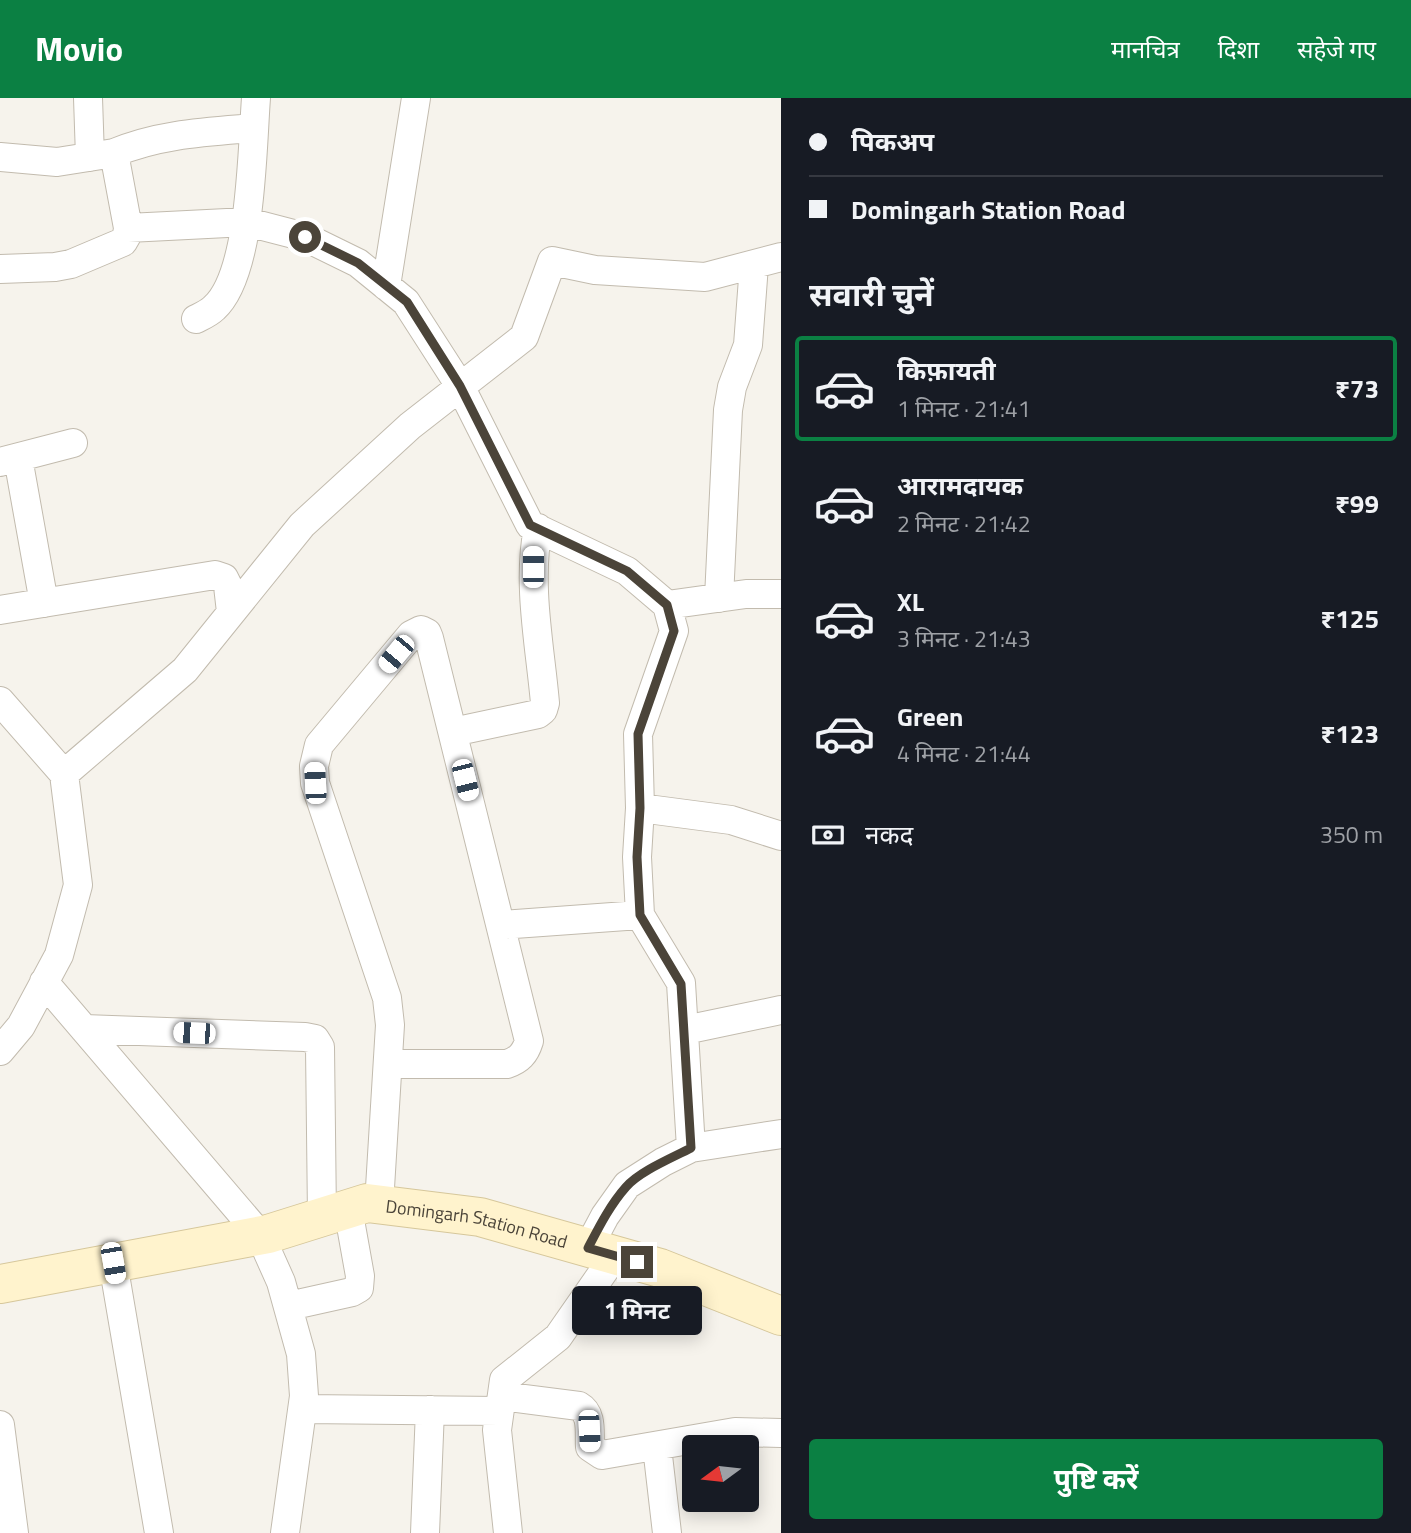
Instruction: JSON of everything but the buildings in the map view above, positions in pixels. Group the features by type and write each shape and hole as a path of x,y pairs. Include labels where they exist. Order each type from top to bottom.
{"street":[{"path":"0,269 71,264 123,242 127,235 128,228 102,155 88,98"},
{"path":"196,319 214,310 232,283 247,222 256,98"},
{"path":"386,286 416,98"},
{"path":"0,157 57,162 102,155 167,136 254,128"},
{"path":"128,228 247,222 305,237 358,263 407,302 460,386 530,525 627,571 667,605 674,631 638,734 640,808 637,857 640,915 681,984 691,1148"},
{"path":"64,774 184,670 302,525 410,426 524,337 552,261 595,270 705,277 781,257"},
{"path":"719,598 729,410 732,387 748,345 754,265"},
{"path":"44,603 9,460 72,443"},
{"path":"453,732 538,714 543,710 545,703 533,582 533,553 538,528"},
{"path":"0,610 215,575 224,578 228,586 231,612"},
{"path":"667,605 746,594 781,594"},
{"path":"350,1210 388,1064 390,1025 387,998 315,783 314,766 319,745 411,635 421,630 427,633 429,638 529,1041 518,1060 507,1064 388,1064"},
{"path":"0,701 64,774 78,885 59,955 22,1026 0,1051"},
{"path":"640,808 731,820 781,836"},
{"path":"501,925 640,915"},
{"path":"44,982 260,1235 281,1282 302,1354 304,1396 285,1533"},
{"path":"685,1030 781,1010"},
{"path":"84,1029 315,1039 320,1047 350,1210 360,1276 359,1288 352,1292 289,1306"},
{"path":"508,1533 497,1430 504,1380 558,1337 601,1251 605,1216 627,1185 691,1148 781,1134"},
{"name":"Domingarh Station Road","path":"0,1284 260,1235 350,1210 480,1217 660,1268 781,1317"},
{"path":"113,1263 159,1533"},
{"path":"303,1409 430,1410 501,1403 579,1406 588,1415 590,1447 602,1455 736,1432 781,1433"},
{"path":"425,1533 430,1410"},
{"path":"0,1425 14,1533"},
{"path":"657,1447 667,1533"}],"route":[{"path":"305,237 358,263 407,302 460,386 530,525 627,571 667,605 674,631 638,734 640,808 637,857 640,915 681,984 691,1148 627,1185 605,1216 588,1248 637,1262"}]}
